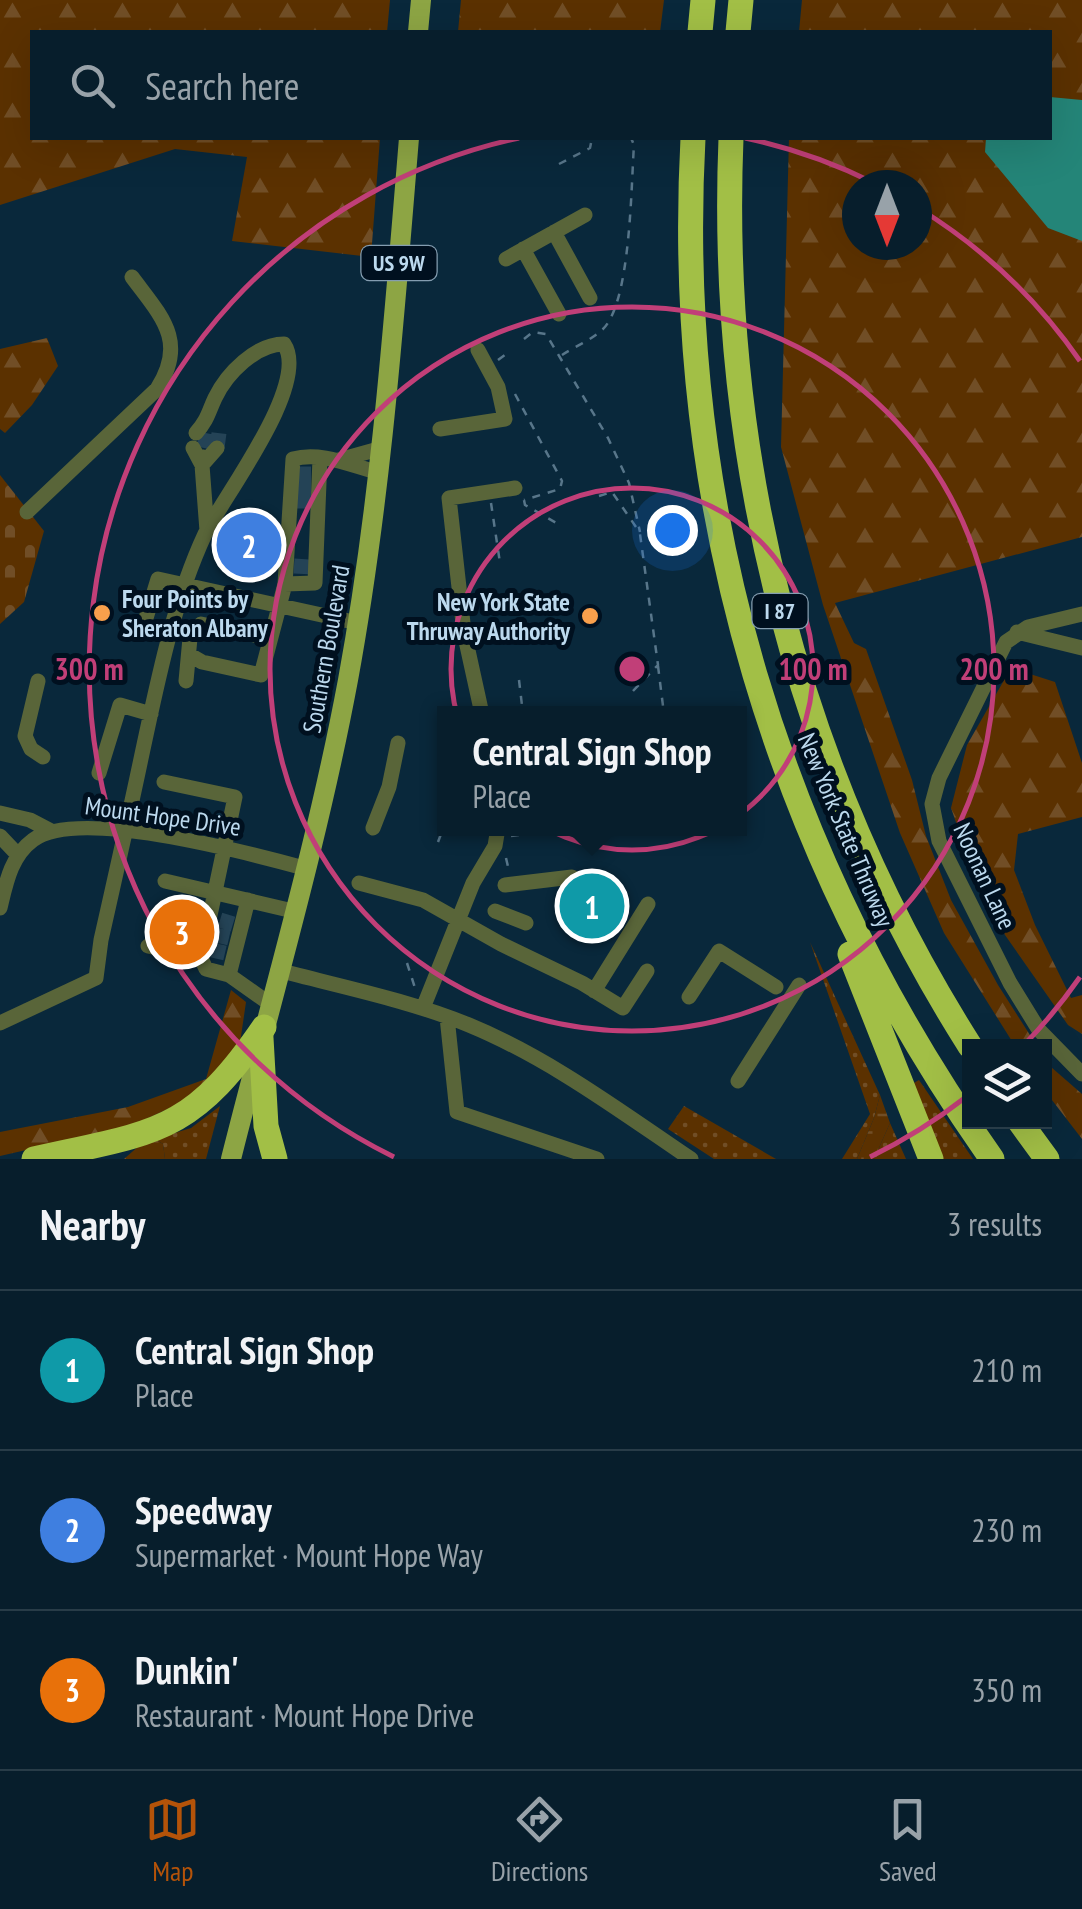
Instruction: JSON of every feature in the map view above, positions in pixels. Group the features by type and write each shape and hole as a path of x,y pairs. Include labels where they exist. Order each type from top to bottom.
{"highway":[{"path":"700,30 703,0"},
{"path":"738,30 741,0"},
{"name":"New York State Thruway","path":"693,140 690,297 706,462 738,618 756,684 800,810 851,925 923,1054 992,1159"},
{"name":"New York State Thruway","path":"731,140 730,264 739,391 753,486 779,607 822,746 862,847 912,949 966,1039"},
{"path":"800,810 797,826 931,1159"},
{"path":"34,1159 142,1135 180,1119 220,1085 265,1023"},
{"path":"265,1023 266,1126 275,1159"},
{"path":"1025,1129 1047,1159"}],"main road":[{"path":"418,30 421,0"},
{"name":"Southern Boulevard","path":"231,1159 338,730 358,622 380,473 409,140"}],"street":[{"path":"506,259 586,215"},
{"path":"554,232 590,298"},
{"path":"523,250 559,314"},
{"path":"27,512 157,389 165,376 172,343 167,324 132,277"},
{"path":"0,1023 96,978 151,714 184,586 207,531 259,446 280,400 290,361 284,344 264,347 248,358 215,398 206,441 207,531"},
{"path":"440,429 505,419 498,387 478,350"},
{"path":"190,656 261,675 303,520 339,460 382,448"},
{"path":"339,460 380,473"},
{"path":"480,706 464,632 449,498 489,492 521,498"},
{"path":"142,631 158,579 358,622"},
{"path":"1018,632 1082,614"},
{"path":"186,681 190,638 200,624 269,638"},
{"path":"1018,632 1082,648"},
{"name":"Noonan Lane","path":"1018,632 1002,646 987,676 935,788 932,814 938,841 1010,982 1038,1030 1082,1074"},
{"path":"38,681 25,736 31,749 44,758"},
{"path":"99,774 120,705 151,714"},
{"path":"373,828 389,786 398,743"},
{"path":"164,782 235,797 215,892 221,938 229,975 265,1023"},
{"path":"0,813 30,820 51,831"},
{"name":"Mount Hope Drive","path":"18,854 51,831 88,827 126,831 304,868"},
{"path":"0,836 18,854 0,908"},
{"path":"423,1008 480,868 502,836"},
{"path":"505,885 572,878"},
{"path":"165,881 293,911"},
{"path":"359,883 423,900 622,1008 648,971"},
{"path":"229,975 206,969 221,938 248,900"},
{"path":"594,991 648,904"},
{"path":"495,911 526,923"},
{"path":"148,946 221,938"},
{"path":"689,997 720,951 776,987"},
{"path":"278,970 423,1008 488,1034 554,1068 691,1159"},
{"path":"738,1081 798,985"},
{"path":"447,1017 457,1112 596,1159"}],"path":[{"path":"559,164 590,148 592,140"},
{"path":"562,355 603,330 614,314 621,290 628,228 632,140"},
{"path":"524,339 533,332 546,334 562,355 629,483 640,532 663,706"},
{"path":"499,366 500,358 509,352"},
{"path":"508,382 562,481 554,493 521,498"},
{"path":"489,492 500,563"},
{"path":"599,496 612,492 640,532"},
{"path":"521,498 558,524"},
{"path":"265,576 235,574 237,515 266,518"},
{"path":"479,626 503,623"},
{"path":"633,691 658,665"},
{"path":"518,680 522,706"},
{"path":"438,842 440,836"},
{"path":"407,963 415,988"}],"green space":[{"path":"0,0 390,0 387,30 30,30 30,140 380,140 371,257 232,241 247,157 175,149 0,205"},
{"path":"461,0 664,0 660,30 458,30"},
{"path":"802,0 1082,0 1082,537 835,603 854,643 866,649 912,780 926,836 951,900 1033,1039 1011,1039 944,933 900,833 823,605 781,447 789,140 1052,140 1052,30 799,30"},
{"path":"47,338 58,366 32,405 5,433 0,429 0,349"},
{"path":"0,475 44,531 24,602 0,624"},
{"path":"1011,668 1055,682 1082,763 1082,817 1018,834 1014,870 1035,925 1071,998 1082,995 1082,1034 1068,1025 1005,935 973,871 951,808 967,745"},
{"path":"810,942 880,1095 857,1159 842,1159 870,1114"},
{"path":"231,990 246,1002 240,1043 198,1095 131,1126 0,1156 0,1132 128,1107 206,1079"},
{"path":"1052,1068 1082,1094 1082,1139 1052,1100"},
{"path":"919,1080 973,1159 938,1159 912,1084"},
{"path":"880,1095 890,1123 874,1159 857,1159 874,1118"},
{"path":"220,1106 206,1159 165,1159 163,1144 155,1139 191,1128"},
{"path":"684,1106 776,1159 714,1159 668,1129"},
{"path":"890,1123 906,1159 874,1159"},
{"path":"155,1139 163,1144 165,1159 124,1159 141,1144"}],"shaded area":[{"path":"1052,97 1082,100 1082,241 1048,228 985,152 986,140 1052,140"}],"tunnel":[{"path":"204,448 207,433"},
{"path":"217,448 219,433"},
{"path":"296,474 313,474"},
{"path":"296,487 313,487"},
{"path":"296,501 313,501"},
{"path":"294,566 311,567"},
{"path":"220,920 233,924"},
{"path":"216,935 229,938"},
{"path":"212,950 225,953"}],"place":[{"name":"Speedway","path":"249,545"},
{"name":"Four Points by Sheraton Albany","path":"102,613"},
{"name":"New York State Thruway Authority","path":"590,616"},
{"name":"Central Sign Shop","path":"592,906"},
{"name":"Dunkin'","path":"182,932"}]}
